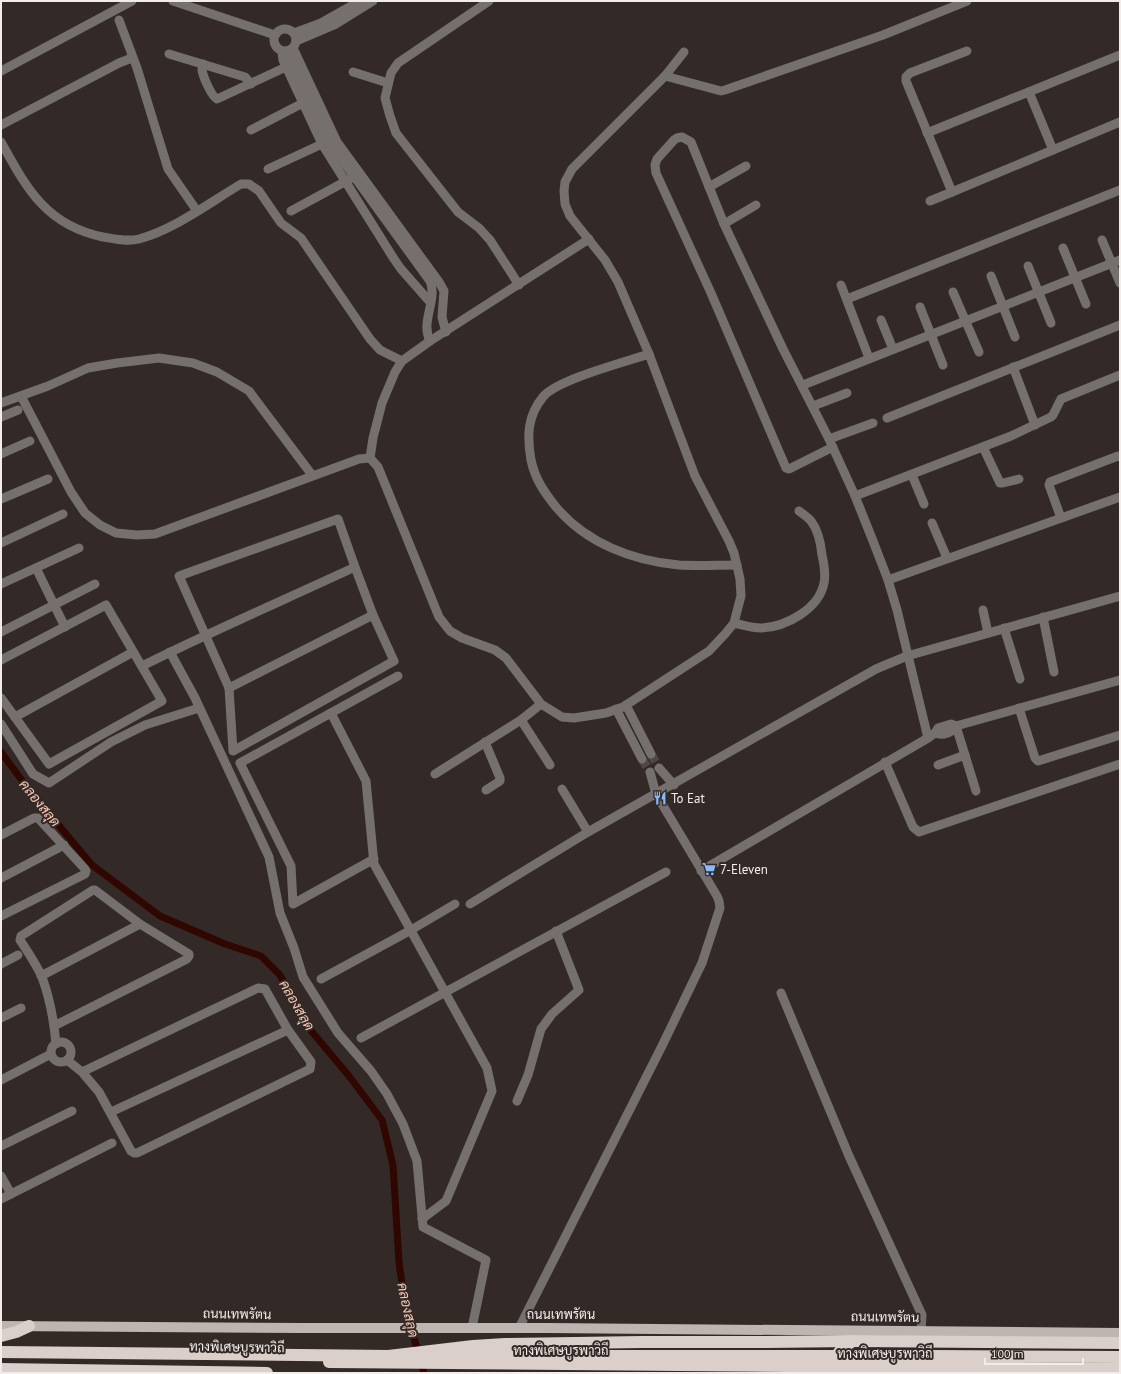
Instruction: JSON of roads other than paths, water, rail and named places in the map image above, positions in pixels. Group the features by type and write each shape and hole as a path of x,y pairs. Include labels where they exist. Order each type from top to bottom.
{"highway":[{"path":"1,1336 16,1332 29,1326"},
{"path":"835,1373 835,1358 843,1348 853,1341"},
{"path":"329,1362 473,1346 505,1344 853,1341 1120,1343"},
{"path":"1,1352 329,1356 1120,1357"},
{"name":"ทางพิเศษบูรพาวิถี","path":"1,1358 1120,1369"},
{"name":"ทางพิเศษบูรพาวิถี","path":"1,1369 267,1373"}],"main road":[{"name":"ถนนเทพรัตน","path":"1,1326 519,1328 1120,1333"}],"street":[{"path":"1,71 132,1"},
{"path":"173,1 275,35"},
{"path":"360,1 321,23 290,45 283,60 286,67 307,98 332,146 358,176 439,282 444,291 442,317 446,332"},
{"path":"374,1 336,24 290,45 278,48 274,44 275,35 284,28 289,29 290,45 322,144 400,269 430,302"},
{"path":"489,1 398,63 391,73 385,98 396,133 458,212 479,228 490,240 519,285"},
{"path":"664,76 721,91 883,35 967,1"},
{"path":"119,20 168,168 196,211"},
{"path":"952,192 906,81 906,77 910,73 967,51"},
{"path":"589,239 430,341 402,361 395,372 382,403 373,438 370,458 378,468 439,617 450,631 462,638 495,650 506,658 541,704 562,716 574,718 606,713 626,705 709,651 734,623 741,596 737,565 729,540 695,476 648,354 618,282 605,260 589,239 570,216 565,204 564,191 572,169 664,76 684,52"},
{"path":"169,54 246,77 251,84"},
{"path":"927,133 1120,55"},
{"path":"1,125 119,63 132,58"},
{"path":"203,64 202,70 214,98 217,100 286,67"},
{"path":"352,72 388,83"},
{"path":"1029,92 1053,150"},
{"path":"251,130 307,98"},
{"path":"930,201 1120,122"},
{"path":"872,423 831,443 789,469 786,468 708,286 656,173 655,165 657,159 677,138 685,138 691,142 724,224 783,349 803,385 831,443 855,496 888,580 897,610 907,656 932,735"},
{"path":"1,142 23,181 42,205 64,223 84,232 121,240 138,239 172,226 241,184 250,184 254,186 259,191 277,219 301,238 370,339 380,350 402,361"},
{"path":"268,169 322,144"},
{"path":"709,187 746,166"},
{"path":"291,211 358,176"},
{"path":"358,176 394,231 430,281 432,290 426,328 430,341"},
{"path":"847,299 1120,190"},
{"path":"724,224 756,205"},
{"path":"381,238 394,231"},
{"path":"1102,240 1116,262 1120,283"},
{"path":"1063,248 1086,304"},
{"path":"803,385 1116,262"},
{"path":"1028,266 1051,323"},
{"path":"991,276 1015,337"},
{"path":"841,285 870,358"},
{"path":"953,292 979,352"},
{"path":"920,307 943,365"},
{"path":"881,320 893,350"},
{"path":"887,418 1120,325"},
{"path":"648,354 570,381 550,390 543,397 528,428 528,443 534,474 547,496 565,517 595,541 619,551 648,560 679,565 737,565"},
{"path":"1,403 48,386 88,368 159,358 193,363 217,372 249,391 312,475"},
{"path":"1013,367 1035,425"},
{"path":"855,496 1011,436 1053,415 1061,399 1120,375"},
{"path":"813,406 847,393"},
{"path":"21,396 71,492 85,513 100,525 116,533 137,535 155,534 359,458 370,458"},
{"path":"1,416 18,410"},
{"path":"1,454 30,441"},
{"path":"983,447 1000,483 1019,479"},
{"path":"1061,518 1049,485 1050,482 1120,457"},
{"path":"912,474 924,504"},
{"path":"1,499 48,479"},
{"path":"888,580 1120,497"},
{"path":"734,623 761,628 787,622 802,613 818,598 824,584 825,575 821,548 811,521 799,511"},
{"path":"1,543 63,514"},
{"path":"338,519 355,567 373,615 394,661 233,751 228,688 179,576 338,519"},
{"path":"932,523 948,558"},
{"path":"1,584 79,548"},
{"path":"142,666 355,567"},
{"path":"36,568 65,627"},
{"path":"1,632 95,584"},
{"path":"470,904 588,832 674,785 876,669 907,656 1120,596"},
{"path":"1,660 106,605 162,701 49,764 1,698"},
{"path":"983,610 988,633"},
{"path":"228,688 373,615"},
{"path":"1043,618 1054,672"},
{"path":"1004,628 1020,679"},
{"path":"15,717 133,652"},
{"path":"170,652 200,708 269,857 280,913 294,948 303,977 338,1033 371,1071 387,1094 403,1124 416,1161 423,1227 486,1260 472,1328"},
{"path":"374,859 293,904 291,866 240,763 398,676"},
{"path":"701,871 932,735 938,728 951,724 956,726 1120,680"},
{"path":"435,774 521,720 541,704"},
{"path":"626,705 651,754"},
{"path":"1,724 33,774 49,783 118,738 144,725 200,708"},
{"path":"1019,708 1035,758 1038,761 1120,735"},
{"path":"616,709 642,759"},
{"path":"331,713 366,781 374,864 487,1068 492,1091 446,1201 422,1219"},
{"path":"521,720 550,765"},
{"path":"956,726 976,791"},
{"path":"485,742 500,778 500,781 486,790"},
{"path":"938,765 965,756"},
{"path":"886,762 913,827 919,832 1120,764"},
{"path":"659,768 674,785"},
{"path":"519,1328 662,1046 702,963 720,908 720,901 656,794 650,772"},
{"path":"562,788 588,832"},
{"path":"1,835 36,817 64,845 86,871 84,874 1,916"},
{"path":"1,878 64,845"},
{"path":"361,1038 666,872"},
{"path":"54,1026 189,958 189,954 140,924 95,890 90,890 21,936 20,940 41,976 49,998 56,1044"},
{"path":"321,979 455,904"},
{"path":"41,976 140,924"},
{"path":"517,1101 528,1075 542,1029 552,1014 579,990 556,932"},
{"path":"1,964 18,955"},
{"path":"67,1060 82,1072 99,1092 131,1151 134,1153 138,1153 310,1069 311,1062 288,1030 265,989 258,988 82,1072"},
{"path":"780,993 850,1156 922,1316 921,1331"},
{"path":"1,1018 21,1008"},
{"path":"111,1112 288,1030"},
{"path":"62,1041 69,1044 72,1050 67,1060 61,1062 52,1058 51,1054 51,1048 55,1043 56,1044 62,1041"},
{"path":"1,1080 51,1054"},
{"path":"1,1146 72,1111"},
{"path":"1,1199 112,1143"},
{"path":"1,1176 11,1194"}],"waterway":[{"name":"คลองสลุด","path":"1,752 29,790 92,865 160,916 225,944 261,956 280,975 308,1027 349,1076 382,1120 393,1165 399,1263 406,1310 424,1373"}],"tunnel":[{"path":"651,754 659,768"},
{"path":"642,759 650,772"}],"place":[{"name":"To Eat","path":"660,798"},
{"name":"7-Eleven","path":"709,869"}]}
